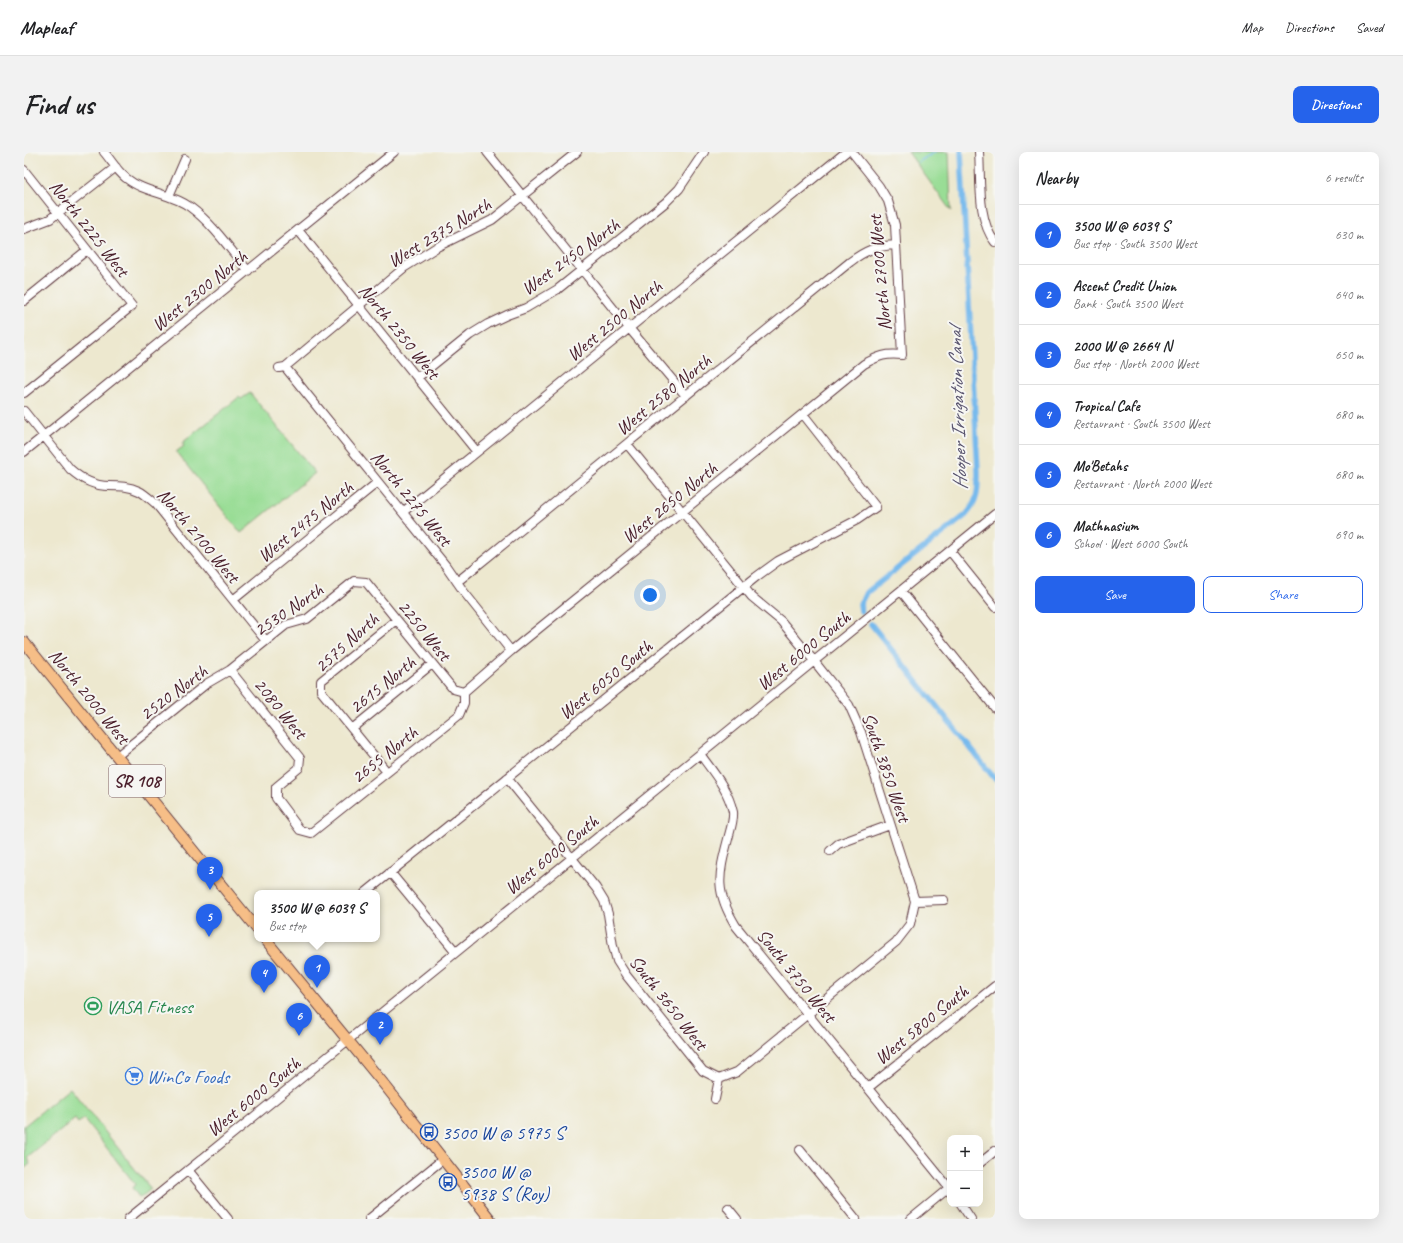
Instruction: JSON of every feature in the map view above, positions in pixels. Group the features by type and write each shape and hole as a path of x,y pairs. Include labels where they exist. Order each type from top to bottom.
{"main road":[{"name":"North 2000 West","path":"24,642 254,925"},
{"path":"267,942 387,1088 442,1160 490,1219"}],"street":[{"path":"104,152 126,178 142,188 169,196 189,207 206,221 248,271"},
{"name":"West 2300 North","path":"24,452 394,152"},
{"path":"487,152 686,396"},
{"name":"West 2375 North","path":"282,367 405,267 421,256 492,220 577,152"},
{"name":"West 2450 North","path":"417,378 470,335 488,324 542,300 558,289 666,202 679,189 704,152"},
{"name":"West 2500 North","path":"403,512 846,152"},
{"name":"North 2700 West","path":"852,152 879,186 888,201 895,225 902,355"},
{"path":"979,152 982,210 986,225 995,242"},
{"path":"169,196 185,159"},
{"path":"24,229 50,219 116,167"},
{"name":"North 2225 West","path":"24,170 132,306 24,393"},
{"name":"North 2350 West","path":"298,230 477,452"},
{"name":"West 2580 North","path":"457,582 856,258 873,248 896,245"},
{"path":"24,301 87,250"},
{"name":"West 2650 North","path":"464,692 511,651 864,364 877,357 890,354 902,355"},
{"name":"North 2275 West","path":"282,367 403,512 511,651"},
{"name":"North 2100 West","path":"24,411 70,469 78,476 97,484 127,487 148,496 266,641"},
{"name":"West 6050 South","path":"369,890 778,561 857,520 876,507 802,414"},
{"name":"South 3850 West","path":"628,444 752,597 781,621 849,705 858,725 915,901"},
{"name":"West 2475 North","path":"232,600 378,482"},
{"name":"West 6000 South","path":"128,1219 995,514"},
{"path":"950,551 995,607"},
{"name":"2530 North","path":"230,670 286,625 307,619 354,581 366,582"},
{"name":"2250 West","path":"366,582 453,689 464,692"},
{"path":"901,591 995,708"},
{"name":"2575 North","path":"352,729 321,691 321,681 396,620"},
{"name":"2615 North","path":"352,729 432,664"},
{"name":"2520 North","path":"117,756 206,684 230,670"},
{"name":"2080 West","path":"230,670 300,758 299,768 276,787 276,798 300,830 311,833"},
{"name":"2655 North","path":"311,833 458,715 464,703 464,692"},
{"path":"352,729 387,772"},
{"name":"South 3750 West","path":"700,754 720,780 729,797 733,814 721,866 720,881 722,896 728,912 736,926 947,1184"},
{"name":"South 3650 West","path":"507,778 572,857 604,901 617,961 626,975 703,1071 719,1079"},
{"path":"830,851 838,844 890,825"},
{"path":"390,872 456,952"},
{"path":"715,1099 719,1079 737,1072 896,942 910,924 915,901 944,900"},
{"name":"West 5800 South","path":"868,1088 995,986"},
{"path":"800,1150 856,1219"},
{"path":"983,1161 995,1151"},
{"path":"371,1219 442,1160"},
{"path":"188,1170 228,1219"},
{"path":"911,1219 947,1190"},
{"path":"964,1207 971,1219"},
{"path":"728,1208 737,1219"}],"green space":[{"path":"908,152 949,152 951,211"},
{"path":"250,393 315,473 241,533 176,452 184,446 182,443 239,397 241,399"},
{"path":"70,1088 151,1189 140,1198 132,1188 135,1184 84,1119 78,1123 75,1119 27,1158 30,1164 25,1168 24,1167 24,1126"}],"waterway":[{"path":"918,162 935,152"},
{"name":"Hooper Irrigation Canal","path":"861,611 860,604 866,593 966,515 976,499 978,471 961,152"},
{"name":"Hooper Irrigation Canal","path":"871,624 995,779"}],"place":[{"name":"2000 W @ 2664 N","path":"210,890"},
{"name":"Mo'Betahs","path":"209,937"},
{"name":"3500 W @ 6039 S","path":"317,988"},
{"name":"Tropical Cafe","path":"264,993"},
{"name":"VASA Fitness","path":"93,1006"},
{"name":"Mathnasium","path":"299,1036"},
{"name":"Ascent Credit Union","path":"380,1045"},
{"name":"WinCo Foods","path":"134,1076"},
{"name":"3500 W @ 5975 S","path":"429,1132"},
{"name":"3500 W @ 5938 S (Roy)","path":"448,1182"}]}
